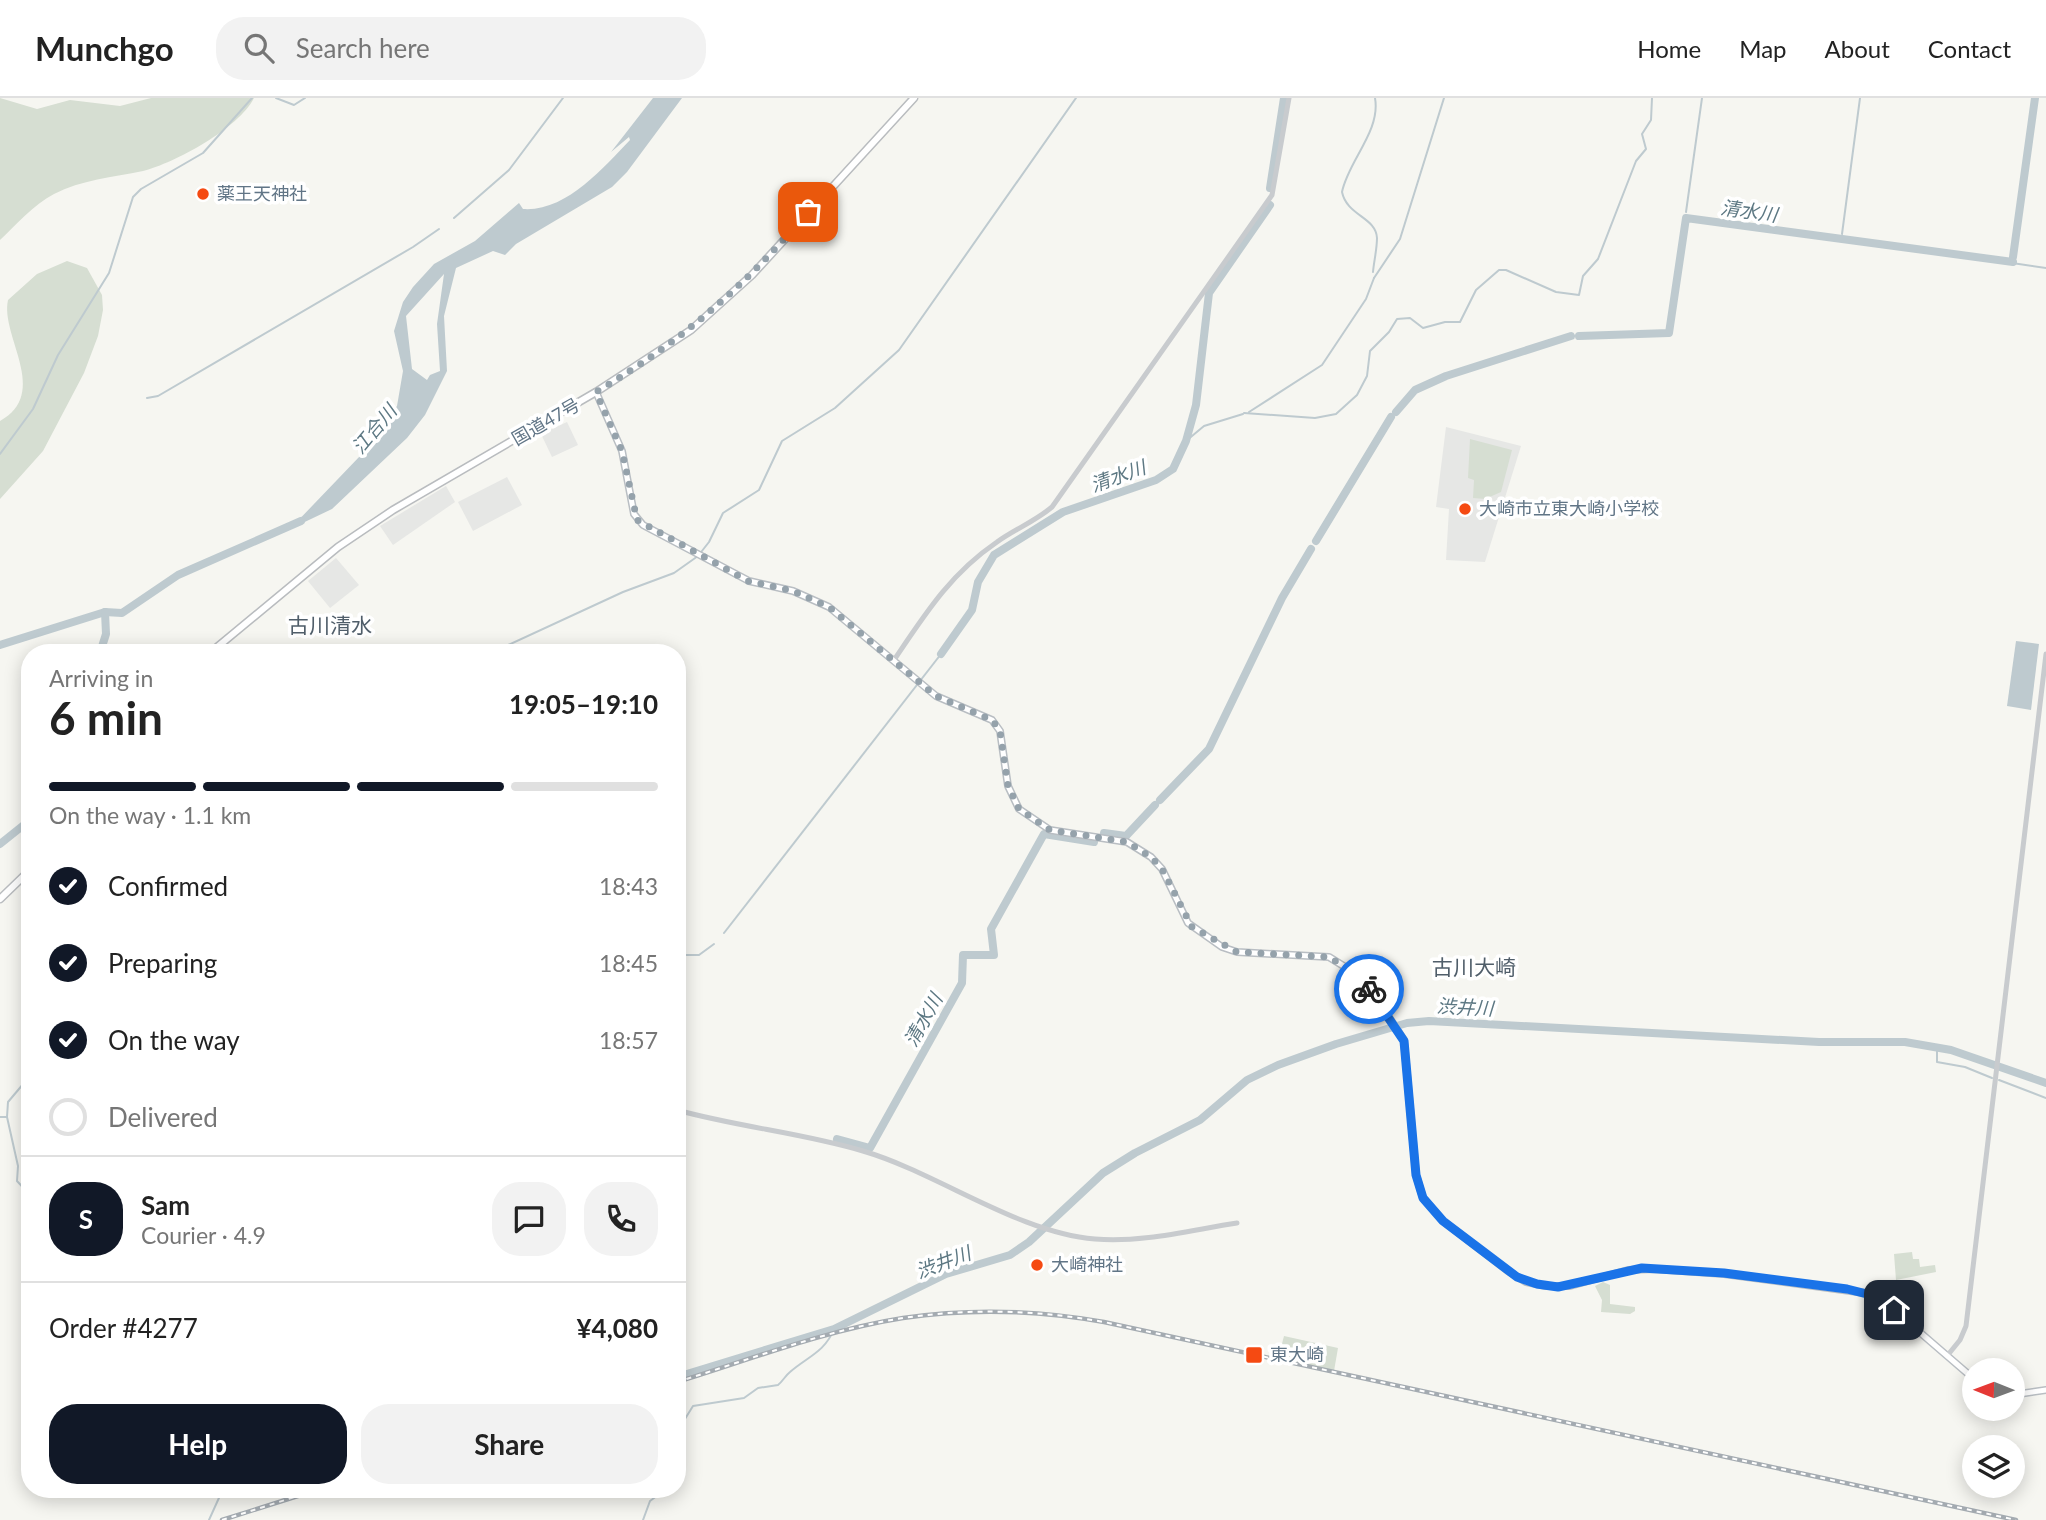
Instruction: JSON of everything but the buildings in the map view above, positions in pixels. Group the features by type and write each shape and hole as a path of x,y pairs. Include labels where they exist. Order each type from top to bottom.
{"highway":[{"name":"国道47号","path":"220,644 338,547 393,510 648,361 721,304 752,275 914,98"},
{"path":"0,899 21,879"}],"main road":[{"path":"596,392 622,451 637,520 748,581 800,594 829,607 946,701 987,716 1002,737 1008,786 1014,802 1027,816 1050,830 1134,846 1162,869 1192,927 1237,952 1316,955 1336,960 1366,985 1396,1026 1406,1048 1416,1175 1423,1198 1443,1221 1517,1277 1558,1287 1628,1270 1654,1269 1724,1273 1847,1289 1875,1297 1962,1369"},
{"path":"2025,1393 2046,1390"}],"street":[{"path":"894,660 944,585 998,541 1034,522 1052,507 1115,420 1272,195 1289,98"},
{"path":"1947,1356 1960,1340 1966,1326 2046,654"},
{"path":"686,1112 864,1151 1049,1230 1097,1240 1237,1223"}],"shaded area":[{"path":"0,98 37,109 70,100 120,106 151,98 254,98 235,121 205,143 156,167 64,189 32,209 0,240"},
{"path":"653,98 682,98 627,172 612,187 516,244 505,255 493,251 456,268 444,316 447,371 425,415 407,438 332,509 290,529 360,456 397,406 403,371 394,331 403,302 413,287 434,264 475,241 519,203 523,209 539,208 569,196 596,175 630,140 629,137 611,152","holes":["444,274 437,324 440,371 430,375 427,380 412,369 406,316"]},
{"path":"67,261 87,268 102,295 103,310 98,336 84,373 43,451 0,499 0,421 15,409 22,395 23,380 7,314 8,300 37,274"},
{"path":"567,422 578,445 552,457 541,434"},
{"name":"大崎市立東大崎小学校","path":"1446,427 1521,446 1485,562 1446,560 1449,509 1436,507"},
{"path":"1470,439 1512,450 1501,492 1485,499 1473,498 1474,480 1468,478"},
{"path":"507,477 522,505 473,531 458,502"},
{"path":"446,486 455,502 393,545 380,526"},
{"path":"336,558 359,585 330,608 308,581"},
{"path":"2016,641 2039,644 2031,710 2007,706"},
{"path":"1912,1252 1913,1259 1919,1259 1920,1267 1935,1265 1936,1272 1896,1280 1894,1254"},
{"path":"1603,1282 1610,1285 1610,1304 1635,1307 1635,1311 1630,1314 1601,1312 1602,1300 1595,1286"},
{"path":"1284,1336 1338,1348 1334,1371 1282,1359 1279,1355"}],"waterway":[{"path":"0,454 33,409 58,355 109,273 133,197 141,189 203,153 252,98"},
{"path":"276,98 294,105 305,98"},
{"path":"454,218 509,170 563,98"},
{"path":"510,644 623,592 674,573 698,556 709,542 723,513 759,490 782,441 835,408 899,350 1076,98"},
{"name":"清水川","path":"1270,188 1284,98"},
{"path":"1373,272 1377,242 1375,231 1372,225 1349,206 1342,192 1345,180 1369,134 1376,110 1375,98"},
{"path":"1374,278 1400,239 1444,98"},
{"path":"1244,413 1315,418 1336,414 1357,395 1367,376 1370,351 1389,332 1397,319 1410,318 1423,328 1445,322 1460,322 1476,290 1499,270 1506,270 1556,292 1579,295 1583,276 1598,259 1636,161 1646,149 1642,134 1651,120 1652,98"},
{"path":"1686,212 1702,98"},
{"path":"1842,234 1860,98"},
{"name":"清水川","path":"2013,257 2035,98"},
{"name":"清水川","path":"941,654 972,610 978,582 994,555 1063,512 1156,480 1173,469 1186,441 1196,405 1209,293 1270,205"},
{"name":"清水川","path":"1579,336 1669,333 1686,218 2013,262"},
{"path":"147,398 158,396 413,247 439,229"},
{"path":"2012,263 2046,268"},
{"path":"1249,412 1322,365 1366,299 1374,278"},
{"name":"清水川","path":"1396,412 1415,390 1446,376 1571,336"},
{"path":"1186,441 1204,426 1243,414"},
{"name":"清水川","path":"1316,541 1391,417"},
{"name":"江合川","path":"0,645 105,612 122,613 178,575 301,521"},
{"name":"清水川","path":"1160,800 1209,749 1282,598 1311,549"},
{"path":"103,644 106,634 105,612"},
{"path":"724,933 941,654"},
{"name":"清水川","path":"1104,833 1126,836 1155,805"},
{"path":"0,844 21,827"},
{"name":"清水川","path":"837,1139 870,1148 962,983 963,955 994,955 991,929 1044,834 1094,842"},
{"path":"686,955 699,955 714,944"},
{"name":"渋井川","path":"686,1374 834,1329 946,1274 1010,1255 1029,1242 1103,1173 1135,1153 1200,1120 1247,1080 1278,1065 1336,1044 1407,1023 1429,1021 1819,1042 1905,1042 1951,1050 2046,1083"},
{"path":"1937,1047 1937,1062 1965,1067 1992,1078"},
{"path":"1999,1080 2046,1098"},
{"path":"0,1117 7,1117 8,1102 21,1087"},
{"path":"7,1117 18,1166 17,1181 21,1185"},
{"path":"686,1417 693,1406 744,1398 758,1388 778,1385 790,1372 821,1349 834,1329"},
{"path":"209,1520 219,1498"},
{"path":"643,1520 650,1501 654,1498"}],"railway":[{"path":"686,1379 818,1337 903,1318 979,1312 1054,1315 1104,1322 2016,1520"},
{"path":"222,1520 292,1498"}],"way so far":[{"path":"808,212 752,275 691,330 648,361 596,392 619,441 637,520 748,581 793,591 829,607 936,696 987,716 1000,731 1008,786 1019,809 1050,830 1127,842 1151,857 1162,869 1188,923 1223,947 1237,952 1329,957 1350,970 1369,989"}],"place":[{"name":"薬王天神社","path":"203,194"},
{"name":"大崎市立東大崎小学校","path":"1465,509"},
{"name":"大崎神社","path":"1037,1265"},
{"name":"東大崎","path":"1254,1355"}],"district":[{"name":"古川清水","path":"330,626"},
{"name":"古川大崎","path":"1474,968"}],"route":[{"path":"1369,989 1401,1032 1406,1048 1416,1175 1423,1198 1443,1221 1517,1277 1526,1282 1558,1287 1642,1268 1724,1273 1759,1280 1847,1289 1871,1295 1894,1310"}]}
